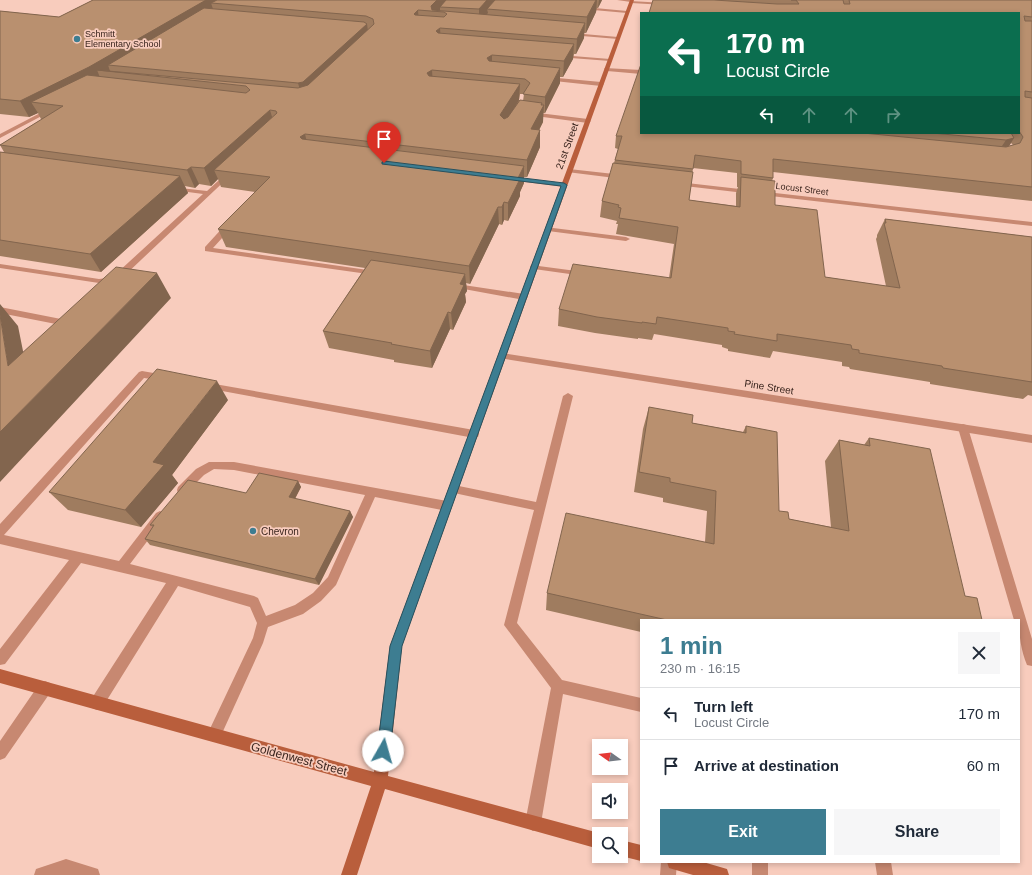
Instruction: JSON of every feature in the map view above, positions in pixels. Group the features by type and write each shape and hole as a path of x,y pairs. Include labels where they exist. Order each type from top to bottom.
{"street":[{"path":"619,0 670,4"},
{"name":"21st Street","path":"349,875 380,781 396,646 631,1"},
{"path":"578,8 627,12"},
{"path":"569,37 617,41"},
{"path":"556,56 640,72"},
{"path":"539,78 601,84"},
{"path":"1,134 59,106"},
{"path":"523,114 588,120"},
{"path":"0,266 98,281 109,280 120,275 237,166"},
{"path":"569,171 632,178"},
{"path":"502,178 564,185"},
{"name":"Locust Street","path":"671,183 1032,224"},
{"path":"162,186 208,193"},
{"path":"234,221 208,249 381,274"},
{"path":"548,229 626,239"},
{"path":"534,267 594,276"},
{"path":"443,284 524,297"},
{"path":"0,310 61,322"},
{"name":"Pine Street","path":"502,356 1032,439"},
{"path":"0,532 142,374 173,379"},
{"path":"196,384 474,434"},
{"path":"568,396 510,625 558,686 640,705"},
{"path":"963,428 1020,619"},
{"path":"121,567 171,502 200,472 213,465 234,466 447,506"},
{"path":"454,489 540,507"},
{"path":"263,623 299,610 317,597 332,581 372,492"},
{"path":"0,539 175,580 254,602 263,623 259,640 214,735"},
{"path":"0,659 78,558"},
{"path":"97,703 175,580"},
{"path":"1020,620 1032,660"},
{"name":"Goldenwest Street","path":"0,676 592,840"},
{"path":"533,823 558,686"},
{"path":"0,753 45,688"},
{"path":"628,850 640,853"},
{"path":"668,875 669,863"},
{"path":"679,863 721,875"},
{"path":"760,863 760,875"},
{"path":"883,863 885,875"},
{"path":"42,875 66,866 92,875"}],"building":[{"name":"Schmitt Elementary School","path":"93,0 206,0 89,67 20,101 0,99 0,11 59,17"},
{"path":"217,0 437,0 431,6 432,10 585,23 577,39 440,28 436,31 438,33 574,44 564,61 492,55 487,58 489,61 560,68 545,97 523,94 530,83 525,79 432,70 427,73 429,76 520,84 500,115 504,119 508,117 520,100 542,103 541,105 544,105 531,129 540,130 527,160 305,134 300,137 302,139 524,166 518,178 520,179 508,203 504,202 502,207 498,207 469,266 218,229 270,177 214,170 277,113 276,111 270,110 204,168 191,167 187,170 0,145 63,106 31,102 87,75 246,93 250,90 246,86 97,70 298,88 308,85 374,24 373,19 366,16 211,3","holes":["418,10 444,12 447,14 444,17 414,14"]},
{"path":"446,0 487,0 479,9 440,7"},
{"path":"495,0 596,0 587,17 487,9"},
{"path":"653,0 714,0 799,4 796,0 843,0 844,4 850,4 849,0 1032,0 1032,17 1024,16 1025,21 1032,21 1032,92 1025,91 1025,97 1032,98 1032,187 773,159 773,178 741,174 741,161 695,155 693,169 615,160 622,136 616,136 640,67 640,134 873,134 1006,147 1020,143 1023,137 1020,132 1020,12 649,12"},
{"path":"204,8 364,22 367,24 303,82 298,83 108,65"},
{"path":"943,134 1012,134 1014,138 1006,140"},
{"path":"0,152 180,176 90,254 0,240"},
{"path":"613,163 693,172 689,200 740,207 741,177 775,181 775,205 817,210 825,277 900,288 884,223 886,223 885,219 1032,237 1032,382 859,353 859,350 852,349 851,345 777,334 777,341 734,334 735,332 728,331 728,328 657,317 656,324 642,323 597,317 559,309 573,264 671,278 678,227 619,218 621,208 618,207 619,205 602,201"},
{"path":"371,260 465,274 460,284 464,285 451,313 448,312 430,351 323,331"},
{"path":"116,267 157,273 0,432 0,315 8,366"},
{"path":"157,369 217,381 153,462 164,465 125,510 49,492"},
{"path":"649,407 693,415 692,423 746,433 746,426 777,432 779,511 788,512 789,519 849,531 839,440 870,446 869,438 930,449 965,596 977,598 982,619 663,619 547,593 566,513 714,544 716,491 670,482 670,478 639,472"},
{"name":"Chevron","path":"259,473 298,481 289,497 350,511 315,579 145,539 154,525 150,525 188,480 246,493"}],"place":[{"name":"Schmitt Elementary School","path":"77,39"},
{"name":"Chevron","path":"253,531"}],"route":[{"path":"383,751 396,646 564,185 384,163"}]}
